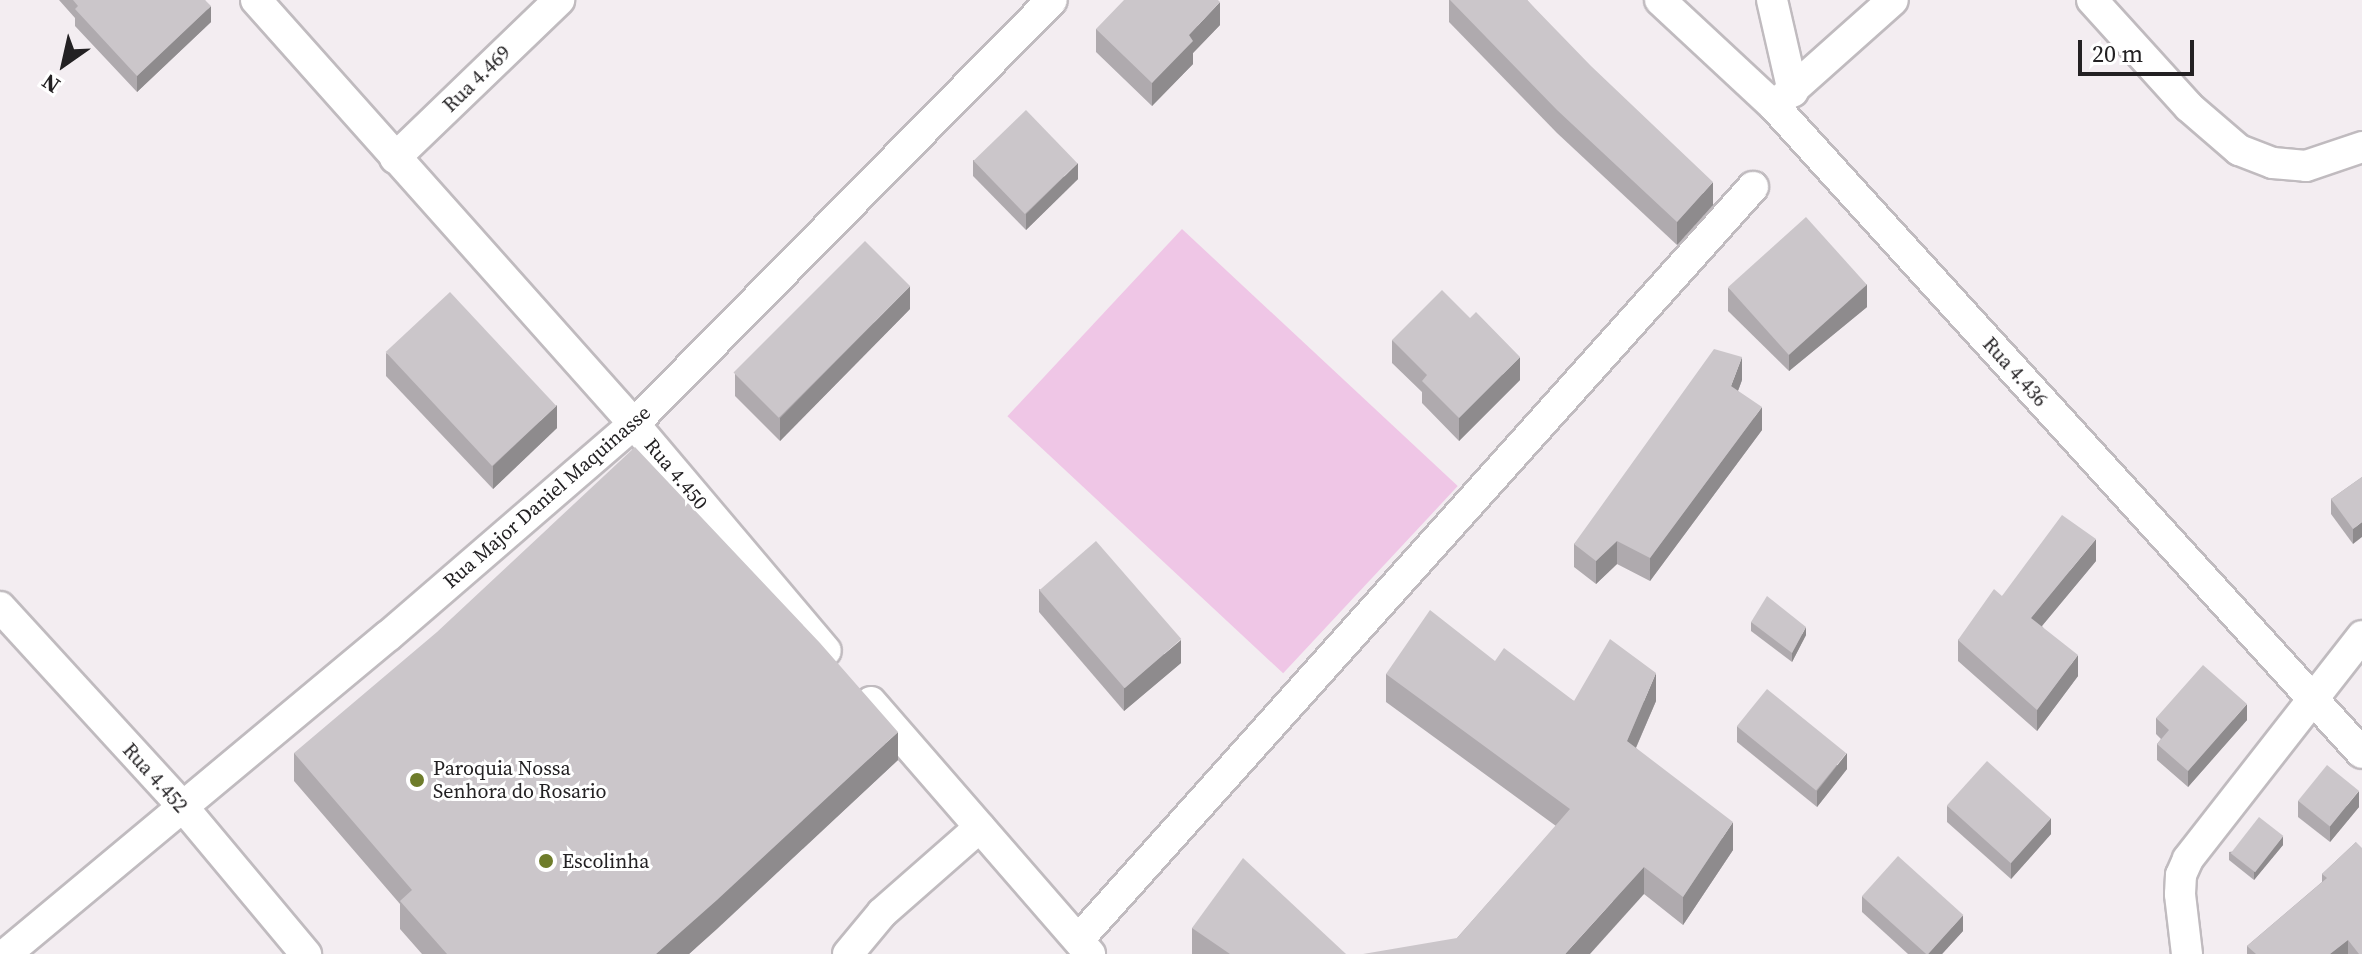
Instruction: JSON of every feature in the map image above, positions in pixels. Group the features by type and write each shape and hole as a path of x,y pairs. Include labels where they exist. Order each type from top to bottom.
{"street":[{"name":"Rua 4.450","path":"256,0 634,424 848,677 1084,947"},
{"name":"Rua 4.469","path":"395,158 559,0"},
{"name":"Rua 4.436","path":"1660,0 1783,99 2362,753"},
{"path":"1772,0 1783,99"},
{"path":"1783,99 1893,0"},
{"path":"2092,0 2189,107 2239,150 2273,163 2306,166 2362,147"},
{"name":"Rua Major Daniel Maquinasse","path":"6,954 400,626 634,424 1044,3"},
{"path":"1084,947 1753,187"},
{"name":"Rua 4.452","path":"0,607 183,807 306,954"},
{"path":"2187,954 2180,894 2181,875 2188,859 2362,636"},
{"path":"848,954 882,913 980,827"}],"shaded area":[{"path":"1182,229 1458,486 1283,673 1007,416"}],"building":[{"path":"73,0 205,0 211,6 137,76 75,9 78,6"},
{"path":"1124,0 1220,2 1189,35 1193,41 1152,83 1096,29"},
{"path":"1450,0 1527,0 1591,66 1713,182 1677,222 1557,110"},
{"path":"1026,110 1077,163 1025,214 973,161"},
{"path":"1806,217 1867,285 1789,355 1728,287"},
{"path":"865,241 910,286 779,418 733,373"},
{"path":"1442,290 1470,318 1476,312 1520,357 1459,418 1422,381 1427,375 1392,340"},
{"path":"450,292 556,406 492,466 386,352"},
{"path":"1714,349 1742,357 1731,386 1762,407 1650,558 1617,541 1596,561 1574,544"},
{"path":"635,447 820,643 898,732 656,954 447,954 400,901 412,890 294,753 437,632"},
{"path":"2362,477 2362,522 2353,529 2331,499"},
{"path":"2062,515 2096,539 2031,618 2078,655 2037,710 1958,640 1994,589 2002,596"},
{"path":"1096,541 1181,639 1125,688 1039,590"},
{"path":"1767,596 1806,627 1792,653 1751,622"},
{"path":"1430,610 1495,661 1504,648 1574,701 1610,639 1656,673 1627,741 1733,822 1683,897 1644,867 1565,954 1363,954 1457,938 1570,809 1386,674"},
{"path":"2203,665 2247,704 2188,771 2157,744 2169,730 2156,718"},
{"path":"1767,689 1846,753 1816,790 1737,726"},
{"path":"1987,761 2051,819 2011,863 1947,806"},
{"path":"2327,765 2359,791 2330,827 2298,801"},
{"path":"2259,817 2283,836 2255,872 2231,853"},
{"path":"2356,842 2362,848 2362,954 2348,940 2330,954 2256,954 2247,946 2327,878 2322,874"},
{"path":"1898,856 1963,915 1926,954 1862,896"},
{"path":"1243,858 1346,954 1230,954 1192,928"}],"place":[{"name":"Paroquia Nossa Senhora do Rosario","path":"417,780"},
{"name":"Escolinha","path":"546,861"}]}
